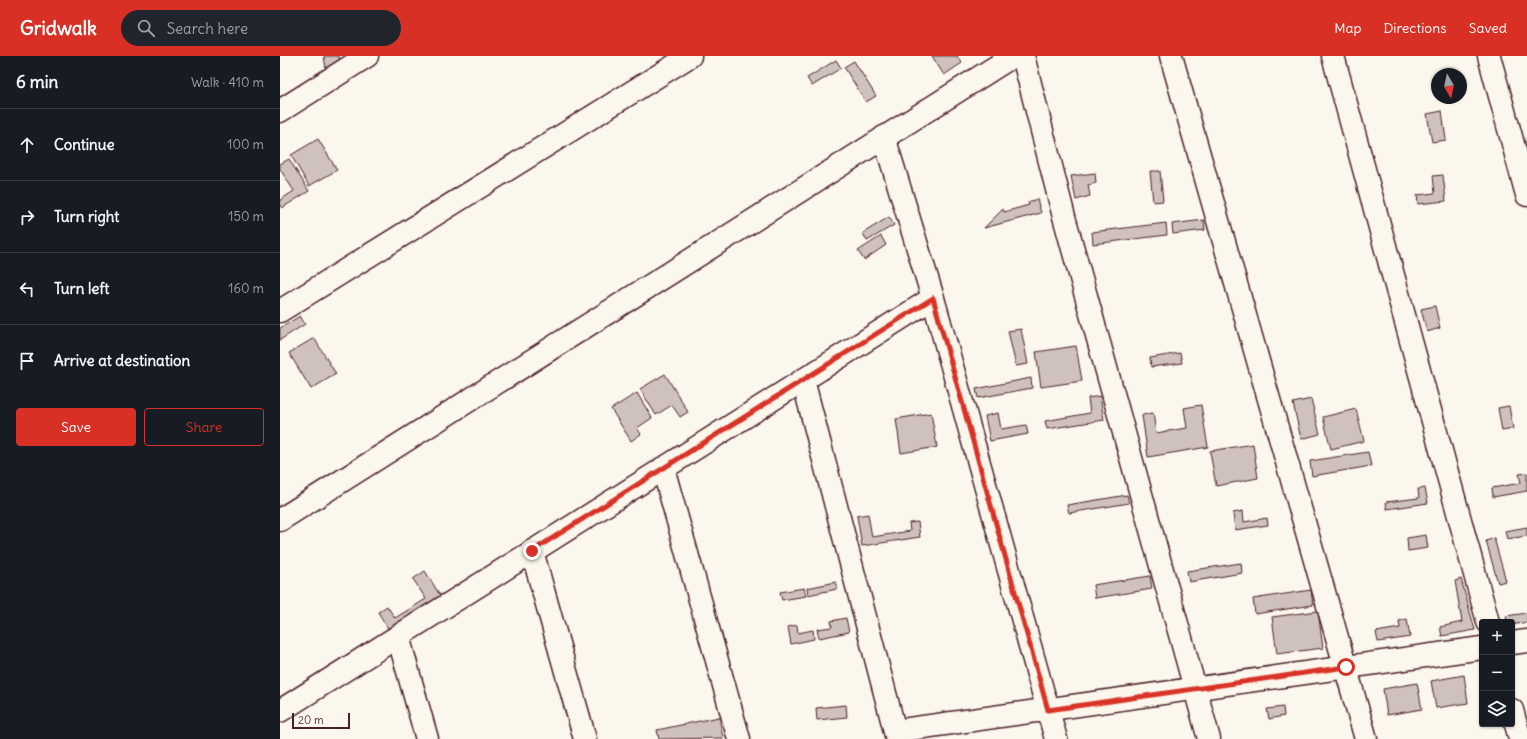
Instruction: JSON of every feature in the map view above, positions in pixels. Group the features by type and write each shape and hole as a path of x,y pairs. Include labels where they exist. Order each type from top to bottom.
{"street":[{"path":"280,111 367,56"},
{"path":"280,311 690,56"},
{"path":"280,520 1013,56"},
{"path":"1023,56 1063,213 1209,739"},
{"path":"1171,56 1366,739"},
{"path":"1333,56 1487,619"},
{"path":"1489,56 1527,195"},
{"path":"884,137 933,298 1056,739"},
{"path":"280,711 933,298"},
{"path":"803,380 896,735 1048,710 1479,648"},
{"path":"663,468 739,739"},
{"path":"532,551 585,739"},
{"path":"398,636 427,739"},
{"path":"1515,643 1527,641"},
{"path":"1515,721 1520,739"}],"building":[{"path":"324,56 339,56 340,66 326,69"},
{"path":"932,56 957,56 962,63 944,75"},
{"path":"836,60 841,68 812,86 807,78"},
{"path":"854,61 876,96 866,102 844,67"},
{"path":"1442,111 1446,140 1432,142 1427,114"},
{"path":"318,139 337,170 309,186 291,155"},
{"path":"289,159 309,191 282,208 280,206 280,200 294,191 280,169 280,164"},
{"path":"1150,171 1160,171 1163,201 1153,202"},
{"path":"1095,173 1096,183 1088,185 1090,196 1076,200 1071,176"},
{"path":"1443,175 1446,201 1418,204 1417,195 1435,193 1433,176"},
{"path":"1037,199 1041,213 984,228 1003,209 1004,212 1029,205 1028,202"},
{"path":"889,217 894,225 867,241 863,233"},
{"path":"1204,220 1205,230 1173,234 1172,224"},
{"path":"1166,223 1167,235 1093,244 1092,232"},
{"path":"881,236 886,245 864,260 858,251"},
{"path":"1435,306 1440,328 1427,332 1421,309"},
{"path":"300,316 305,324 280,340 280,328"},
{"path":"1021,329 1028,364 1016,366 1008,331"},
{"path":"314,338 336,374 311,389 289,353"},
{"path":"1076,346 1082,381 1041,387 1036,352"},
{"path":"1180,353 1182,363 1151,367 1150,358"},
{"path":"665,374 688,412 680,417 672,405 656,415 640,389"},
{"path":"1031,378 1032,388 978,398 976,389"},
{"path":"637,393 652,418 637,428 641,434 631,441 611,409"},
{"path":"1100,396 1104,420 1047,429 1045,421 1090,413 1088,398"},
{"path":"1311,399 1320,434 1301,439 1293,403"},
{"path":"1201,405 1208,447 1148,457 1142,415 1153,413 1156,433 1187,428 1184,408"},
{"path":"1509,406 1513,429 1502,431 1498,408"},
{"path":"1356,409 1364,441 1331,449 1323,417"},
{"path":"931,413 937,447 901,453 896,419"},
{"path":"998,413 1001,429 1026,425 1028,434 990,441 985,416"},
{"path":"1253,444 1258,478 1216,486 1210,451"},
{"path":"1368,452 1371,466 1312,476 1310,461"},
{"path":"1527,473 1527,491 1493,497 1492,488 1521,483 1519,474"},
{"path":"1425,488 1428,503 1387,509 1386,502 1419,498 1418,489"},
{"path":"1127,495 1129,503 1069,513 1067,505"},
{"path":"1243,511 1244,522 1267,518 1268,525 1235,530 1233,513"},
{"path":"868,514 872,537 910,531 909,523 918,522 920,537 862,546 857,516"},
{"path":"1527,527 1527,536 1507,539 1505,531"},
{"path":"1426,535 1428,548 1408,551 1407,538"},
{"path":"1494,538 1506,581 1498,583 1486,541"},
{"path":"1241,563 1242,573 1189,582 1187,571"},
{"path":"425,571 443,600 390,632 378,612 387,606 395,618 426,599 413,579"},
{"path":"1150,576 1152,589 1095,598 1093,585"},
{"path":"1461,579 1475,630 1442,636 1440,627 1462,622 1455,581"},
{"path":"836,582 837,589 808,595 807,588"},
{"path":"804,588 806,596 782,600 780,592"},
{"path":"1311,590 1313,605 1255,614 1253,599"},
{"path":"1318,611 1323,648 1277,654 1272,617"},
{"path":"1527,613 1527,622 1515,624 1515,619 1506,619 1506,616"},
{"path":"846,618 849,632 819,638 817,629 832,627 831,621"},
{"path":"1407,619 1410,637 1378,642 1376,632 1400,628 1399,621"},
{"path":"797,625 798,633 813,630 814,639 791,644 788,627"},
{"path":"1464,675 1468,703 1436,708 1431,681"},
{"path":"1417,683 1422,709 1387,715 1383,689"},
{"path":"846,705 847,717 817,720 816,708"},
{"path":"1283,707 1284,716 1269,719 1267,709"},
{"path":"719,717 723,738 659,739 657,730"}],"route":[{"path":"532,551 933,298 1048,710 1346,667"}]}
